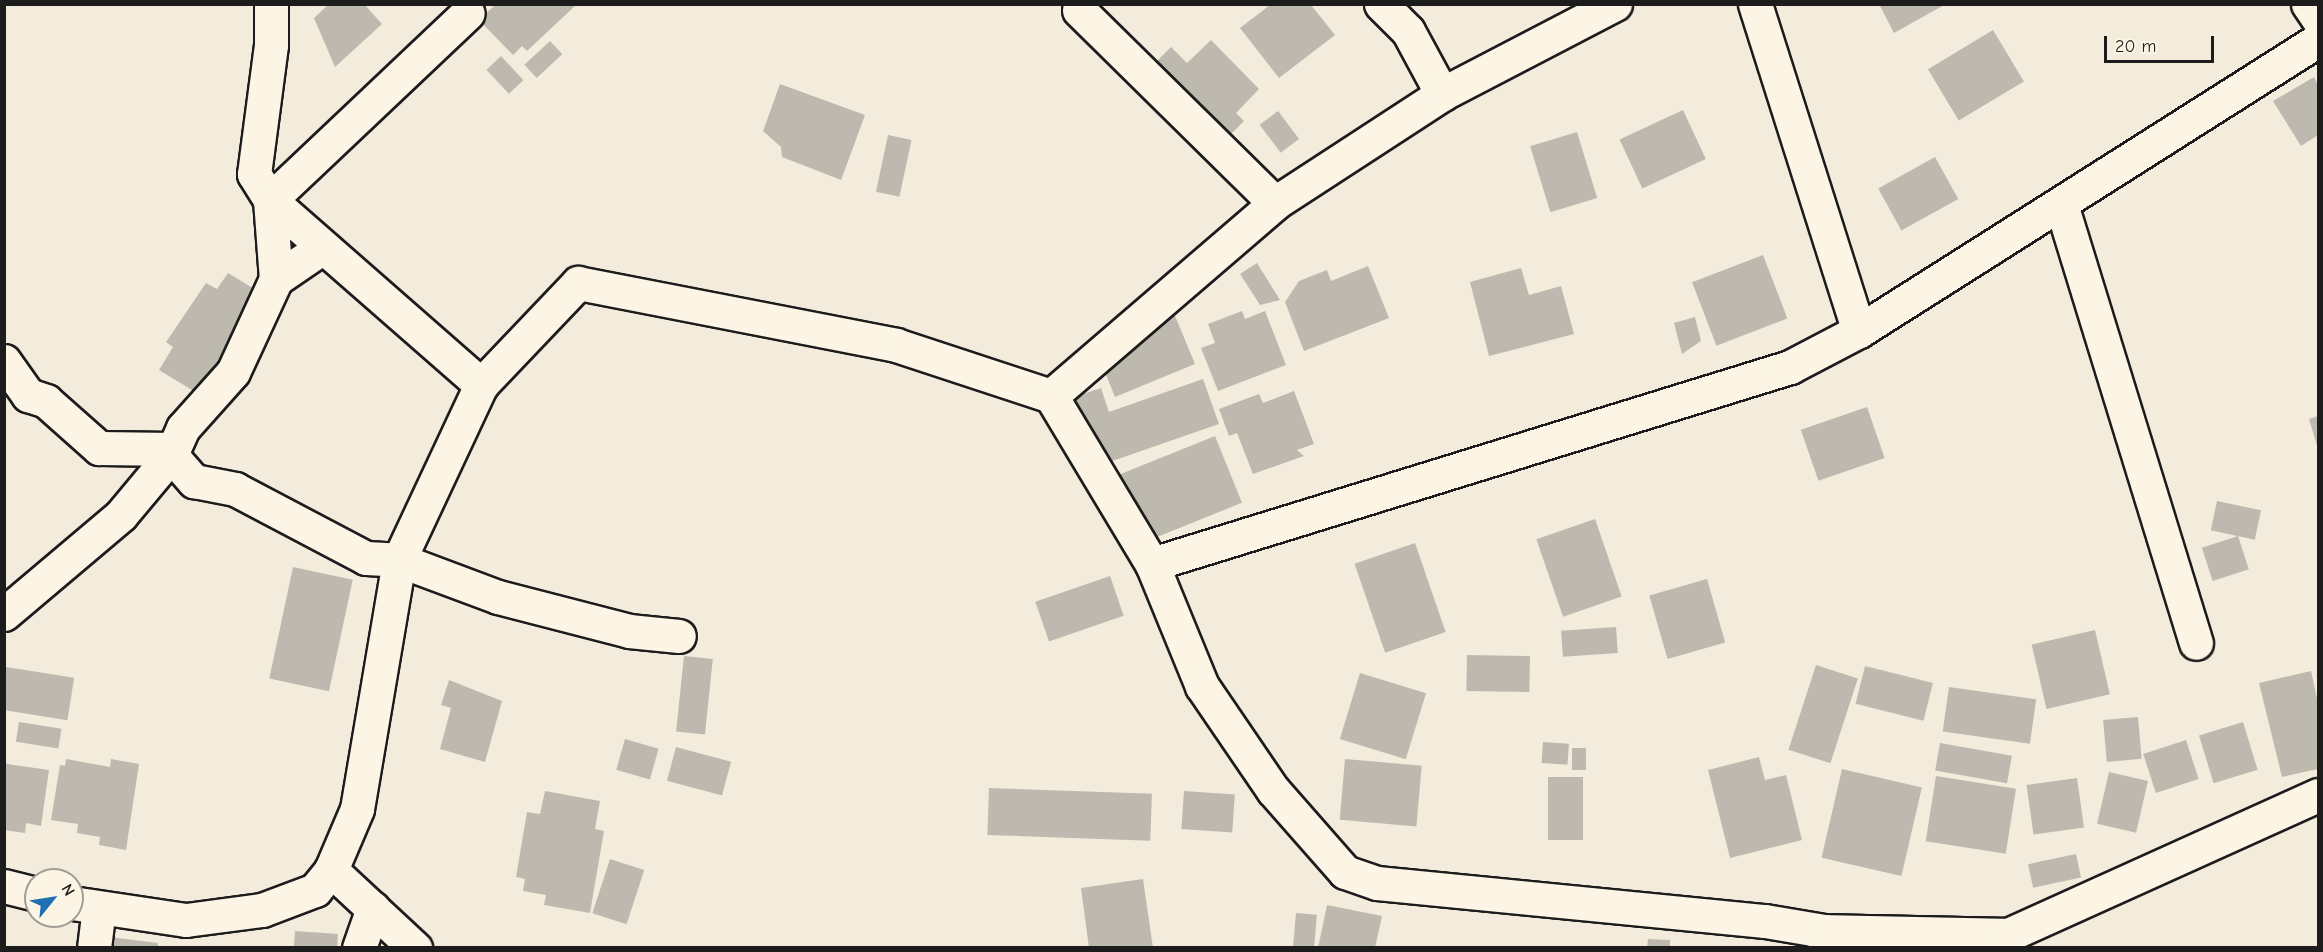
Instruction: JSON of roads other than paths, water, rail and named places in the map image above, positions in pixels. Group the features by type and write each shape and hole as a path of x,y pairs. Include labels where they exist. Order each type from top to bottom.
{"street":[{"path":"271,4 271,45 254,174 270,200 481,385"},
{"path":"1381,4 1408,31 1442,94"},
{"path":"1051,396 1275,203 1442,94 1615,4"},
{"path":"1755,4 1859,331"},
{"path":"2308,4 2319,19"},
{"path":"1079,10 1275,203"},
{"path":"270,200 468,13"},
{"path":"1152,564 1790,367 1859,331 2319,40"},
{"path":"4,614 121,515 173,452 183,428 233,372 276,279 270,200"},
{"path":"2061,204 2196,643"},
{"path":"276,279 323,247"},
{"path":"94,948 86,906 186,920 262,910 315,890 331,870 357,809 399,560 481,385 578,283 896,345 1051,396 1152,564 1202,686 1273,790 1345,872 1377,883 1765,921 1825,939 2012,941 2319,795"},
{"path":"4,361 28,395 46,401 99,448 173,452"},
{"path":"173,452 194,481 235,489 366,558 399,560 498,597 629,631 679,636"},
{"path":"331,870 416,948"},
{"path":"4,886 24,891"},
{"path":"359,948 373,908"}]}
